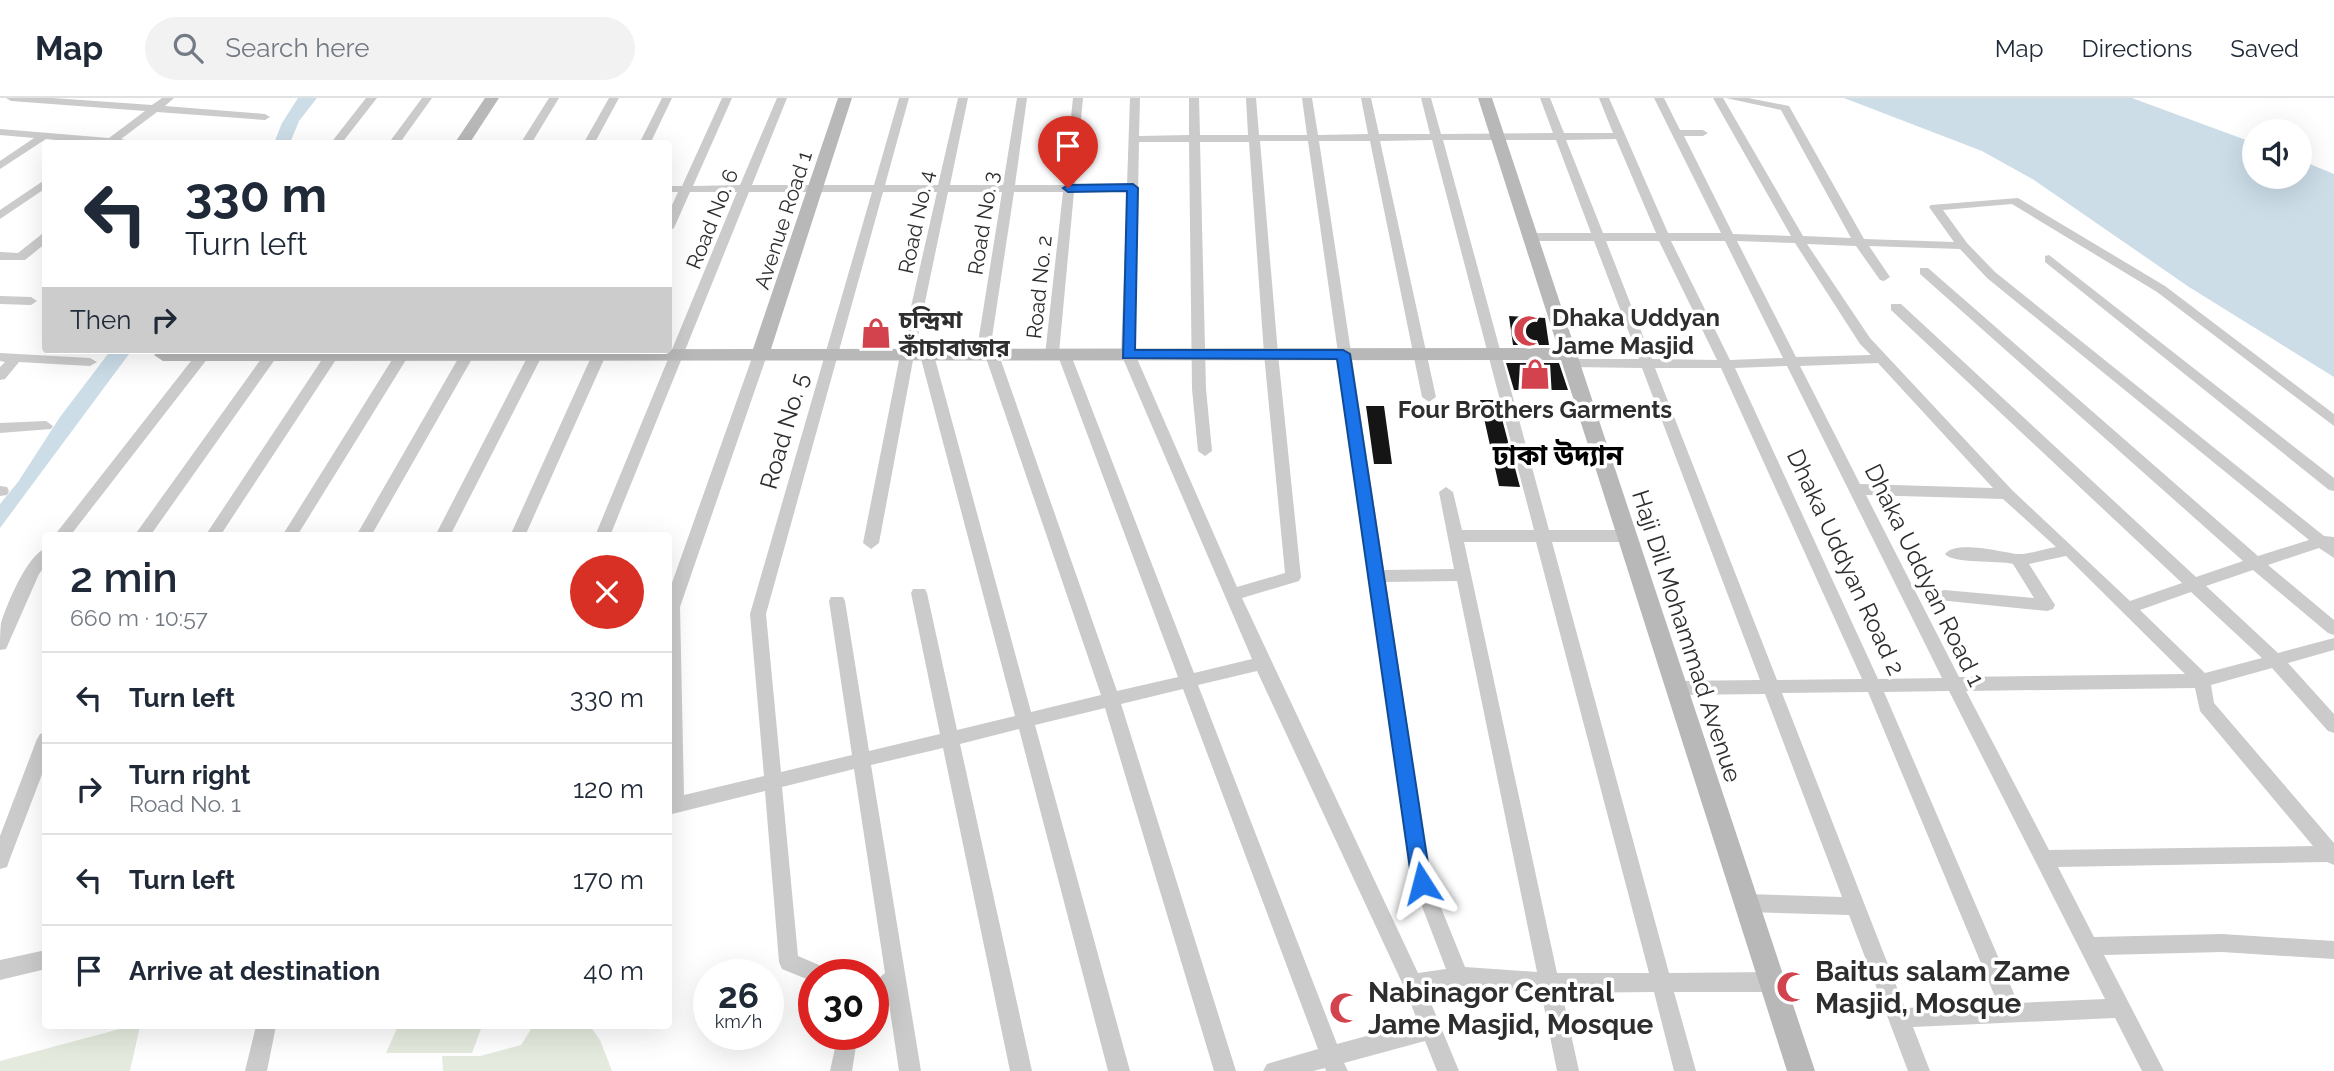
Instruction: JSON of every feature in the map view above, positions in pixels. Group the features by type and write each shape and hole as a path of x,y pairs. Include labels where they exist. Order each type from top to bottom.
{"street":[{"path":"12,98 265,117"},
{"path":"107,140 169,98"},
{"path":"338,140 372,98"},
{"path":"396,140 427,98"},
{"path":"464,140 492,98"},
{"path":"528,140 554,98"},
{"path":"590,140 614,98"},
{"path":"646,140 667,98"},
{"path":"672,219 727,98"},
{"name":"Road No. 6","path":"604,532 782,98"},
{"name":"Avenue Road 1","path":"760,355 845,98"},
{"name":"Road No. 5","path":"798,966 789,962 758,614 904,98"},
{"name":"Road No. 4","path":"871,543 907,355 963,98"},
{"name":"Road No. 3","path":"987,355 1022,98"},
{"name":"Road No. 2","path":"1058,355 1068,188 1077,98"},
{"path":"1135,98 1128,355 1262,663 1413,984 1448,1071"},
{"path":"1194,98 1199,389 1205,451"},
{"path":"1234,594 1293,577 1271,354 1251,98"},
{"path":"1307,98 1422,883 1459,975"},
{"path":"1366,98 1429,397"},
{"path":"1426,98 1685,1071"},
{"name":"Haji Dil Mohammad Avenue","path":"1485,98 1801,1071"},
{"path":"1545,98 1919,1071"},
{"name":"Dhaka Uddyan Road 2","path":"1604,98 1663,236 1726,364 1873,685 2013,1014"},
{"name":"Dhaka Uddyan Road 1","path":"1659,98 1857,489 1854,489 2153,1071"},
{"path":"1718,98 1835,298 1881,359 2007,494 2070,550 2202,681 2206,705 2333,855"},
{"path":"1731,98 1784,108 1859,241 1884,277"},
{"path":"0,132 84,140"},
{"path":"1676,133 1703,133"},
{"path":"0,166 44,136"},
{"path":"1134,139 1621,136"},
{"path":"0,215 42,185"},
{"path":"672,189 1133,188"},
{"path":"2330,544 1992,275 1963,246 1935,207 2014,200 2161,289 2334,421"},
{"path":"1530,237 1728,237 1963,246"},
{"path":"0,256 20,257 42,240"},
{"path":"2049,259 2334,486"},
{"path":"1924,271 2255,563 2334,629"},
{"path":"0,300 31,301"},
{"path":"1896,307 2276,661 2334,726"},
{"path":"32,359 42,349"},
{"path":"184,354 218,354"},
{"path":"252,354 296,354"},
{"path":"214,532 320,354"},
{"path":"291,532 396,354"},
{"path":"365,532 468,354"},
{"path":"444,532 536,354"},
{"path":"519,532 608,354"},
{"path":"642,354 1494,354 1648,363 1726,364 1881,359"},
{"path":"64,532 203,355"},
{"path":"144,532 271,355"},
{"path":"760,355 672,607 672,807 1262,663"},
{"path":"927,355 1119,1071"},
{"path":"987,355 1111,699 1226,1071"},
{"path":"1058,355 1189,681 1335,1063"},
{"path":"0,357 90,362"},
{"path":"0,376 15,358"},
{"path":"0,428 46,426"},
{"path":"1854,489 2007,494"},
{"path":"1446,492 1569,1071"},
{"path":"1455,536 1627,536"},
{"path":"2127,608 2255,563 2330,544"},
{"path":"1953,554 2000,555 2018,561 2070,550"},
{"path":"0,644 32,571 42,559"},
{"path":"1944,596 2047,605 2018,561"},
{"path":"1376,576 1463,575"},
{"path":"919,593 1021,1071"},
{"path":"837,601 909,1071"},
{"path":"1676,688 2202,681 2334,644"},
{"path":"0,861 42,750"},
{"path":"2043,859 2333,855"},
{"path":"1746,903 1857,906"},
{"path":"2088,946 2222,943 2334,950"},
{"path":"0,970 42,960"},
{"path":"1413,984 1459,975 1550,983 1772,982"},
{"path":"889,983 894,977"},
{"path":"1899,1018 2120,1008"},
{"path":"256,1071 265,1029"},
{"path":"1274,1071 1335,1063 1431,1029"},
{"path":"841,1071 845,1050"}],"shaded area":[{"path":"120,1029 139,1029 130,1071 0,1071 0,1061"},
{"path":"397,1029 481,1029 472,1053 386,1053"},
{"path":"531,1029 592,1029 600,1040 612,1071 443,1071 442,1056 480,1056 521,1045"}],"water":[{"path":"298,98 317,98 299,121 291,140 275,140 282,123"},
{"path":"1844,98 2132,98 2242,139 2242,189 2312,189 2312,165 2334,174 2334,377 2189,287 2034,180 1982,151"},
{"path":"108,354 129,354 0,528 0,504 18,482 60,417"}],"building":[{"name":"Dhaka Uddyan Jame Masjid","path":"1509,316 1545,318 1549,345 1513,345"},
{"name":"Four Brothers Garments","path":"1506,363 1559,363 1568,390 1514,390"},
{"path":"1480,400 1497,400 1520,487 1499,486"},
{"path":"1366,406 1384,406 1392,464 1374,464"}],"place":[{"name":"Dhaka Uddyan Jame Masjid","path":"1529,331"},
{"name":"চন্দ্রিমা কাঁচাবাজার","path":"876,333"},
{"name":"Four Brothers Garments","path":"1535,374"},
{"name":"Baitus salam Zame Masjid, Mosque","path":"1792,987"},
{"name":"Nabinagor Central Jame Masjid, Mosque","path":"1345,1008"}],"district":[{"name":"ঢাকা উদ্যান","path":"1558,455"}],"route":[{"path":"1068,188 1133,188 1128,355 1343,354 1422,883"}]}
